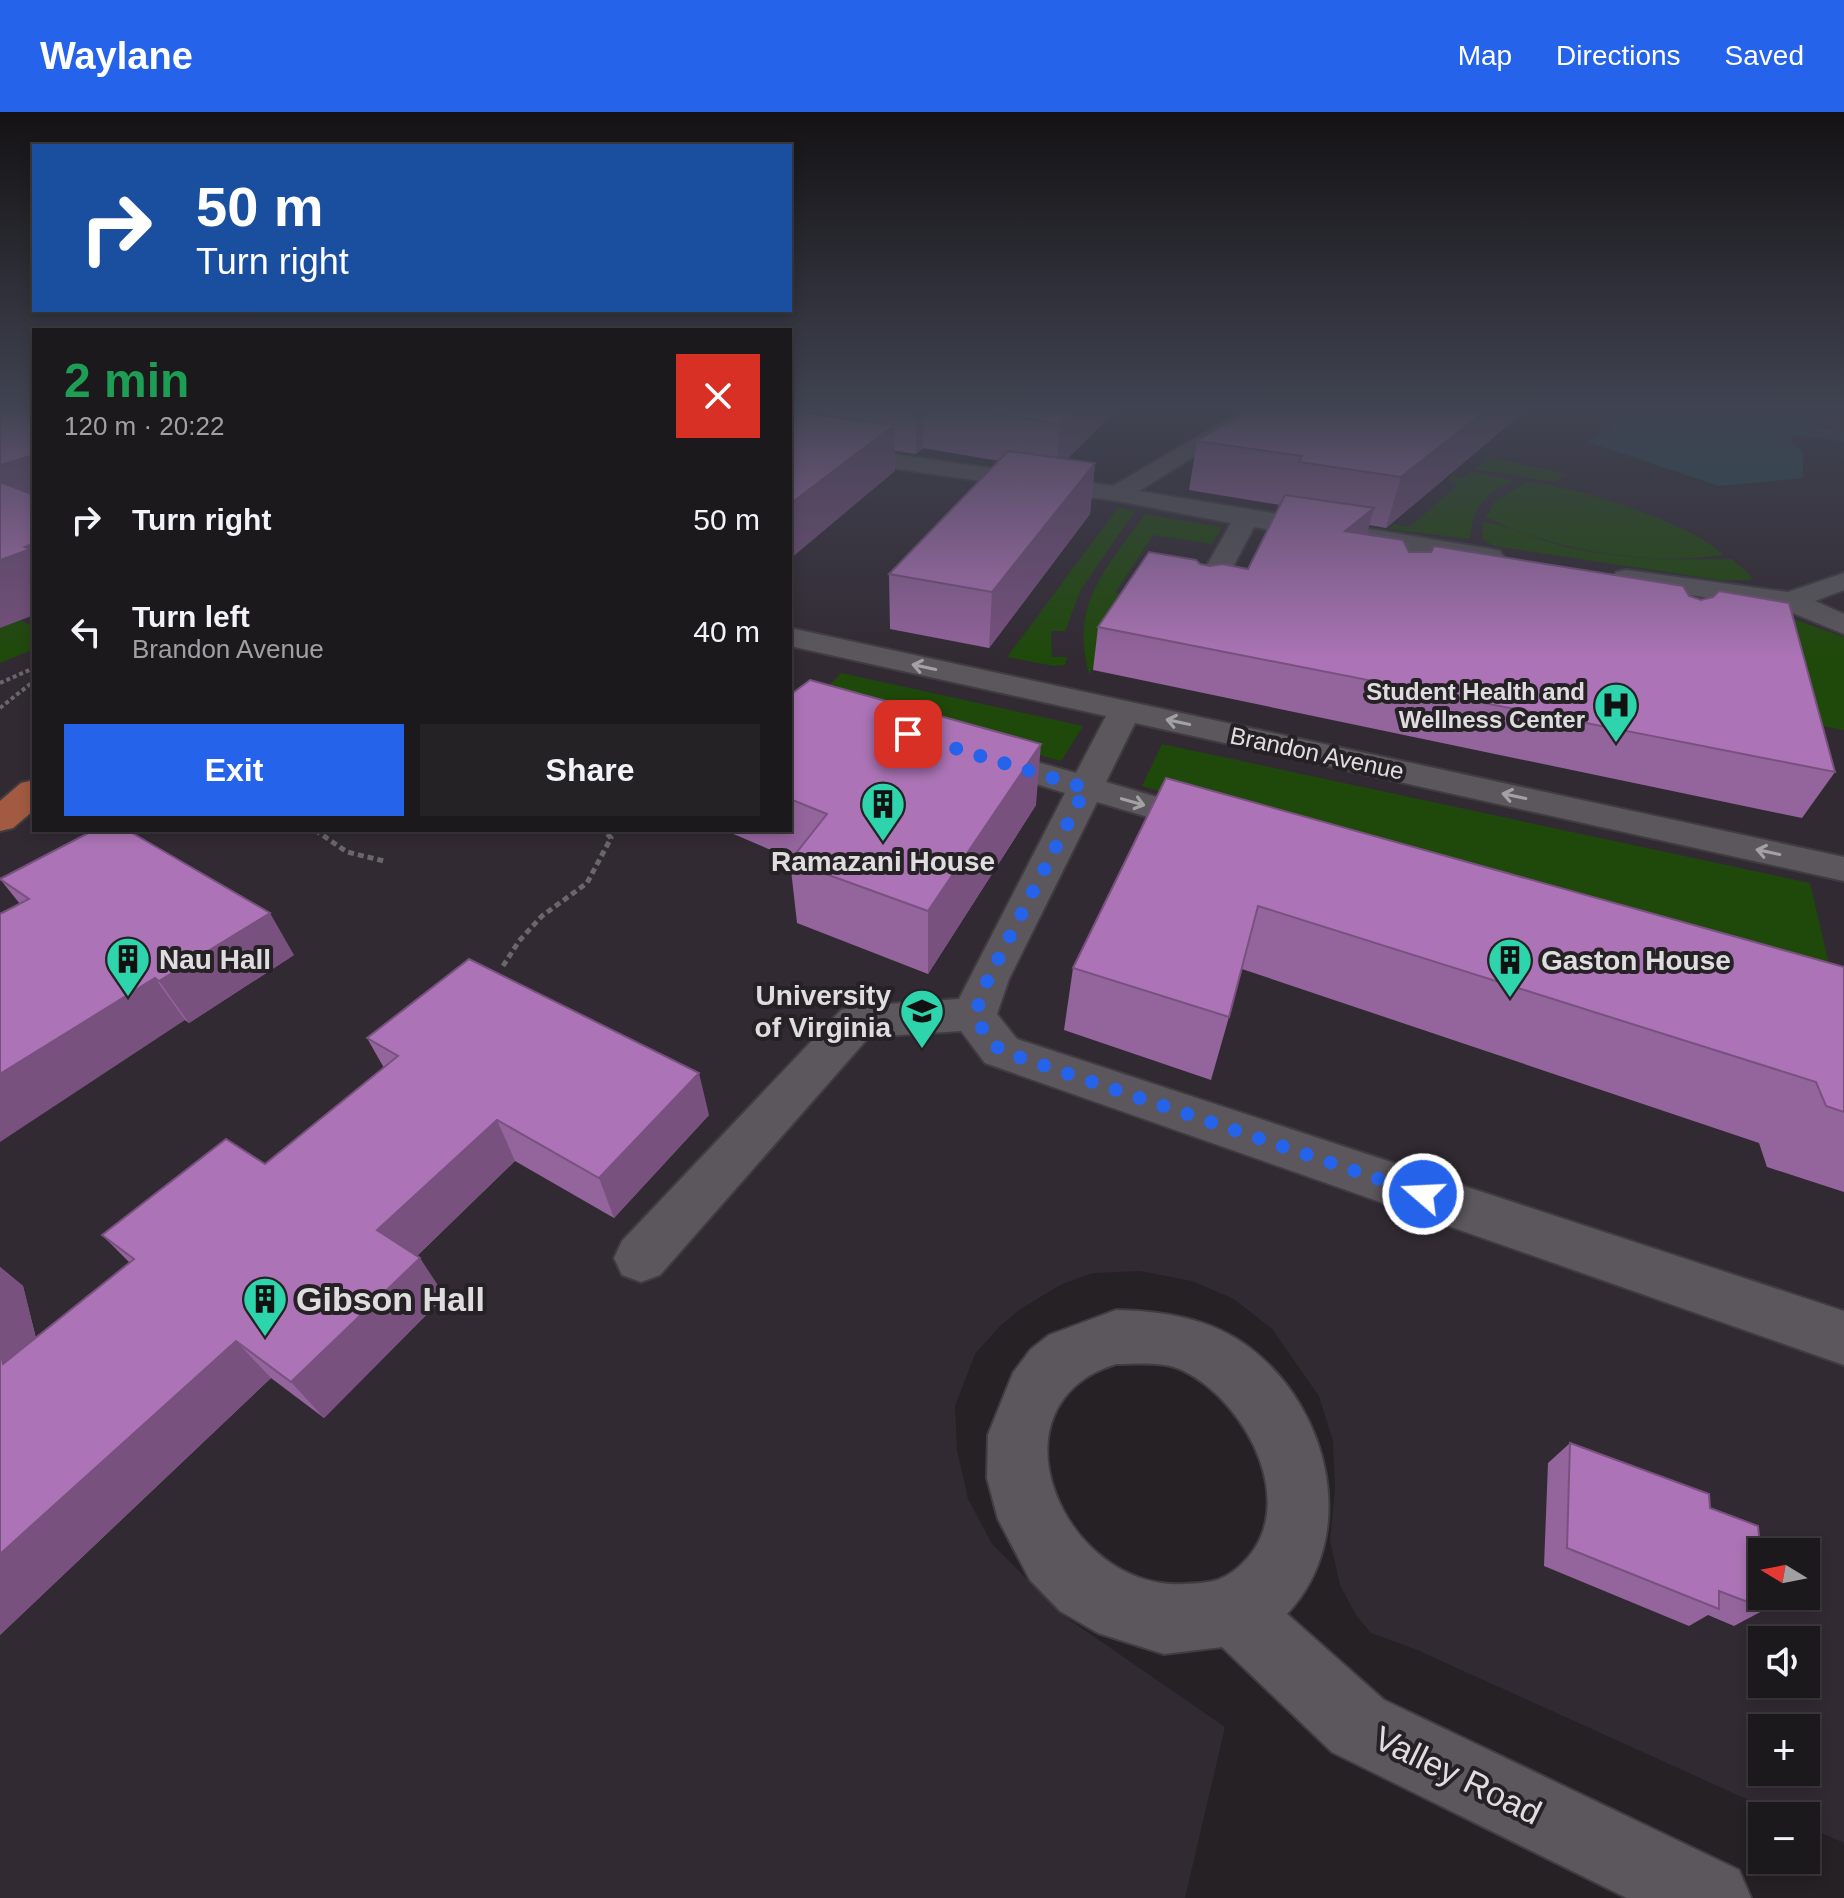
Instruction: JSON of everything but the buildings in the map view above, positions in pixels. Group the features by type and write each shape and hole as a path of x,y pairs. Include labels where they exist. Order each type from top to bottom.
{"main road":[{"path":"0,820 32,793"}],"street":[{"path":"1113,493 1246,518 1413,558 1508,560"},
{"path":"1203,597 1246,518"},
{"path":"1599,574 1676,598 1790,601 1844,581"},
{"path":"1790,601 1844,625"},
{"name":"Brandon Avenue","path":"792,637 1844,869"},
{"path":"1125,711 988,979 975,1014 985,1034 1001,1051 1844,1338"},
{"path":"953,748 1238,832"},
{"path":"641,1258 857,1022 975,1014"},
{"path":"1116,1337 1158,1337 1172,1341 1200,1350 1238,1373 1270,1408 1292,1451 1299,1497 1292,1543 1270,1583 1234,1612 1185,1622 1134,1615 1086,1591 1047,1552 1023,1506 1016,1457 1023,1413 1044,1376 1076,1350 1116,1337"},
{"name":"Valley Road","path":"1234,1612 1358,1726 1711,1898"}],"path":[{"path":"0,683 32,669"},
{"path":"0,708 32,683"},
{"path":"318,832 347,852 384,861"},
{"path":"503,966 519,941 542,916 587,883 611,838 606,832"}],"shaded area":[{"name":"University of Virginia","path":"0,493 32,493 32,832 792,832 792,493 1844,493 1844,1843 1820,1832 1820,1802 1753,1802 1415,1649 1371,1633 1356,1615 1340,1585 1330,1541 1335,1488 1333,1441 1319,1396 1272,1329 1234,1299 1192,1281 1140,1271 1093,1273 1062,1284 1019,1310 975,1354 955,1406 957,1450 968,1499 992,1544 1064,1616 1225,1727 1185,1898 0,1898"}],"green space":[{"path":"1448,493 1492,493 1482,502 1474,517 1470,539 1389,529 1394,524 1410,527"},
{"path":"1508,493 1583,493 1660,519 1708,543 1723,555 1633,557 1571,547 1541,539 1486,517 1494,502"},
{"path":"1118,508 1135,511 1081,589 1065,631 1051,631 1052,657 1067,657 1065,665 1054,666 1007,657"},
{"path":"1145,514 1222,527 1212,544 1153,535 1115,593 1139,599 1089,674 1084,649 1088,607 1105,570"},
{"path":"1482,522 1591,552 1652,558 1732,559 1752,577 1750,580 1720,580 1494,546 1483,539"},
{"path":"20,620 32,626 32,650 0,663 0,628"},
{"path":"1796,620 1844,637 1844,730 1818,725 1789,624"},
{"path":"841,673 1083,726 1061,761 821,694"},
{"path":"1162,744 1810,883 1834,986 1142,786"}],"place":[{"name":"Student Health and Wellness Center","path":"1616,744"},
{"name":"Ramazani House","path":"883,843"},
{"name":"Nau Hall","path":"128,998"},
{"name":"Gaston House","path":"1510,999"},
{"name":"University of Virginia","path":"922,1050"},
{"name":"Gibson Hall","path":"265,1338"}],"route":[{"path":"908,734 1086,788 988,979 975,1014 985,1034 1001,1051 1423,1194"}]}
